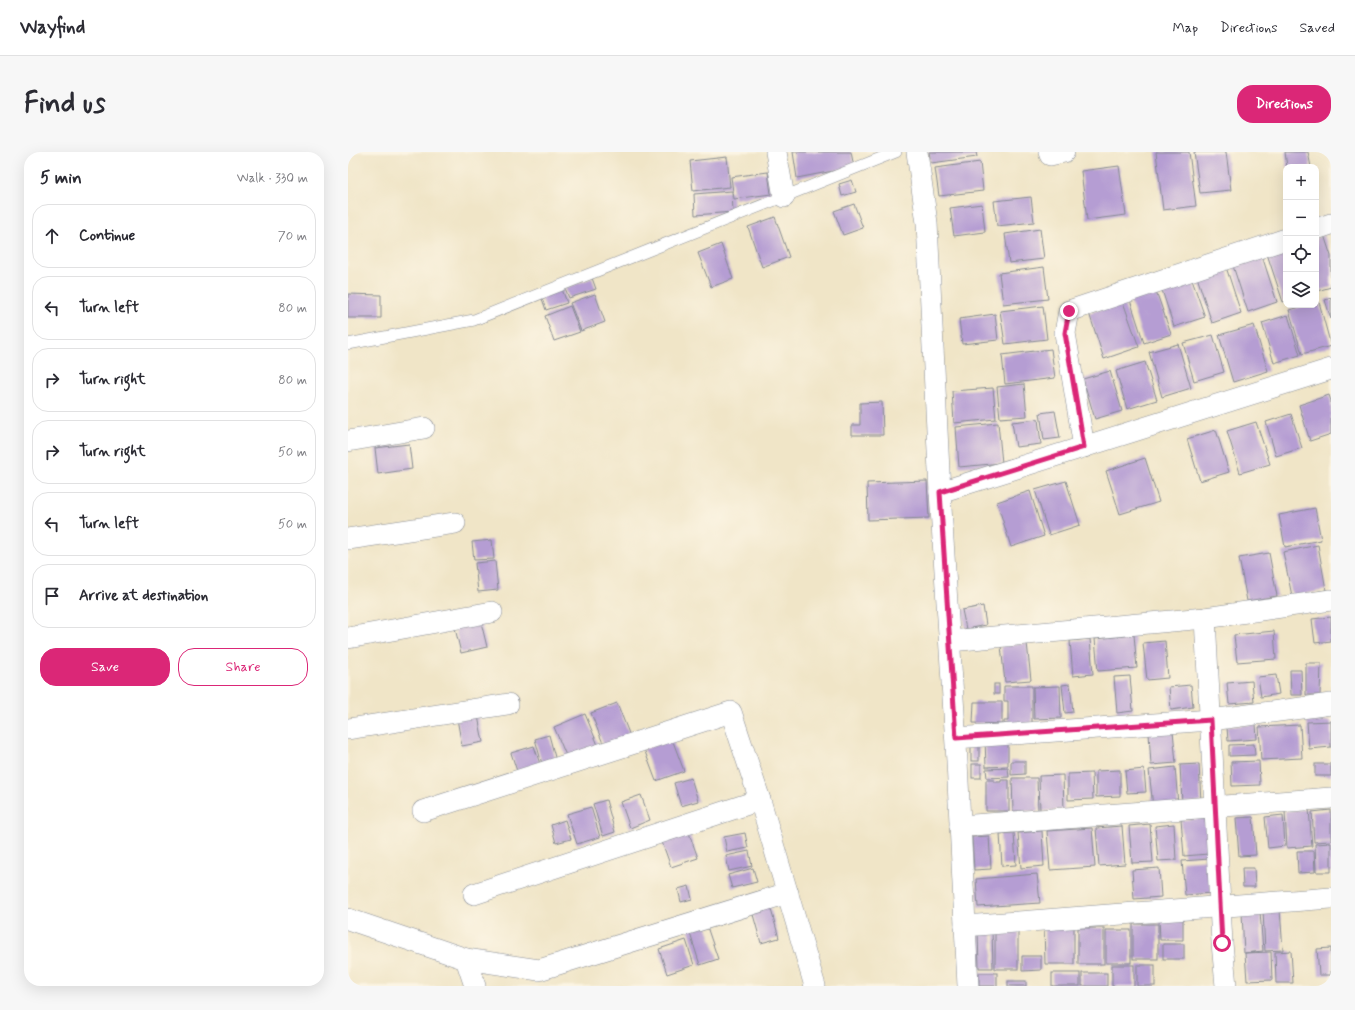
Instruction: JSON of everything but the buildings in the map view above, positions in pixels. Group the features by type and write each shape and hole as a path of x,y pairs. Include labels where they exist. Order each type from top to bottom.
{"street":[{"path":"776,152 784,197"},
{"path":"917,152 927,223 940,492 956,738 968,986"},
{"path":"1049,152 1050,155 1064,152"},
{"path":"1319,228 1331,224"},
{"path":"1084,447 1065,333 1069,311 1283,240"},
{"path":"940,492 1331,369"},
{"path":"348,441 424,428"},
{"path":"348,539 455,523"},
{"path":"950,641 1205,618 1331,600"},
{"path":"348,638 492,612"},
{"path":"1205,618 1220,906 1226,986"},
{"path":"348,729 508,704"},
{"path":"956,738 1211,720 1331,704"},
{"path":"423,811 731,712 760,800 815,986"},
{"path":"960,826 1331,798"},
{"path":"474,894 760,800"},
{"path":"348,919 466,959 539,970 788,893"},
{"path":"965,926 1331,898"},
{"path":"466,959 475,986"}],"lane":[{"path":"348,344 474,320 896,152"}],"route":[{"path":"1069,311 1065,333 1084,447 940,492 956,738 1211,720 1222,943"}]}
